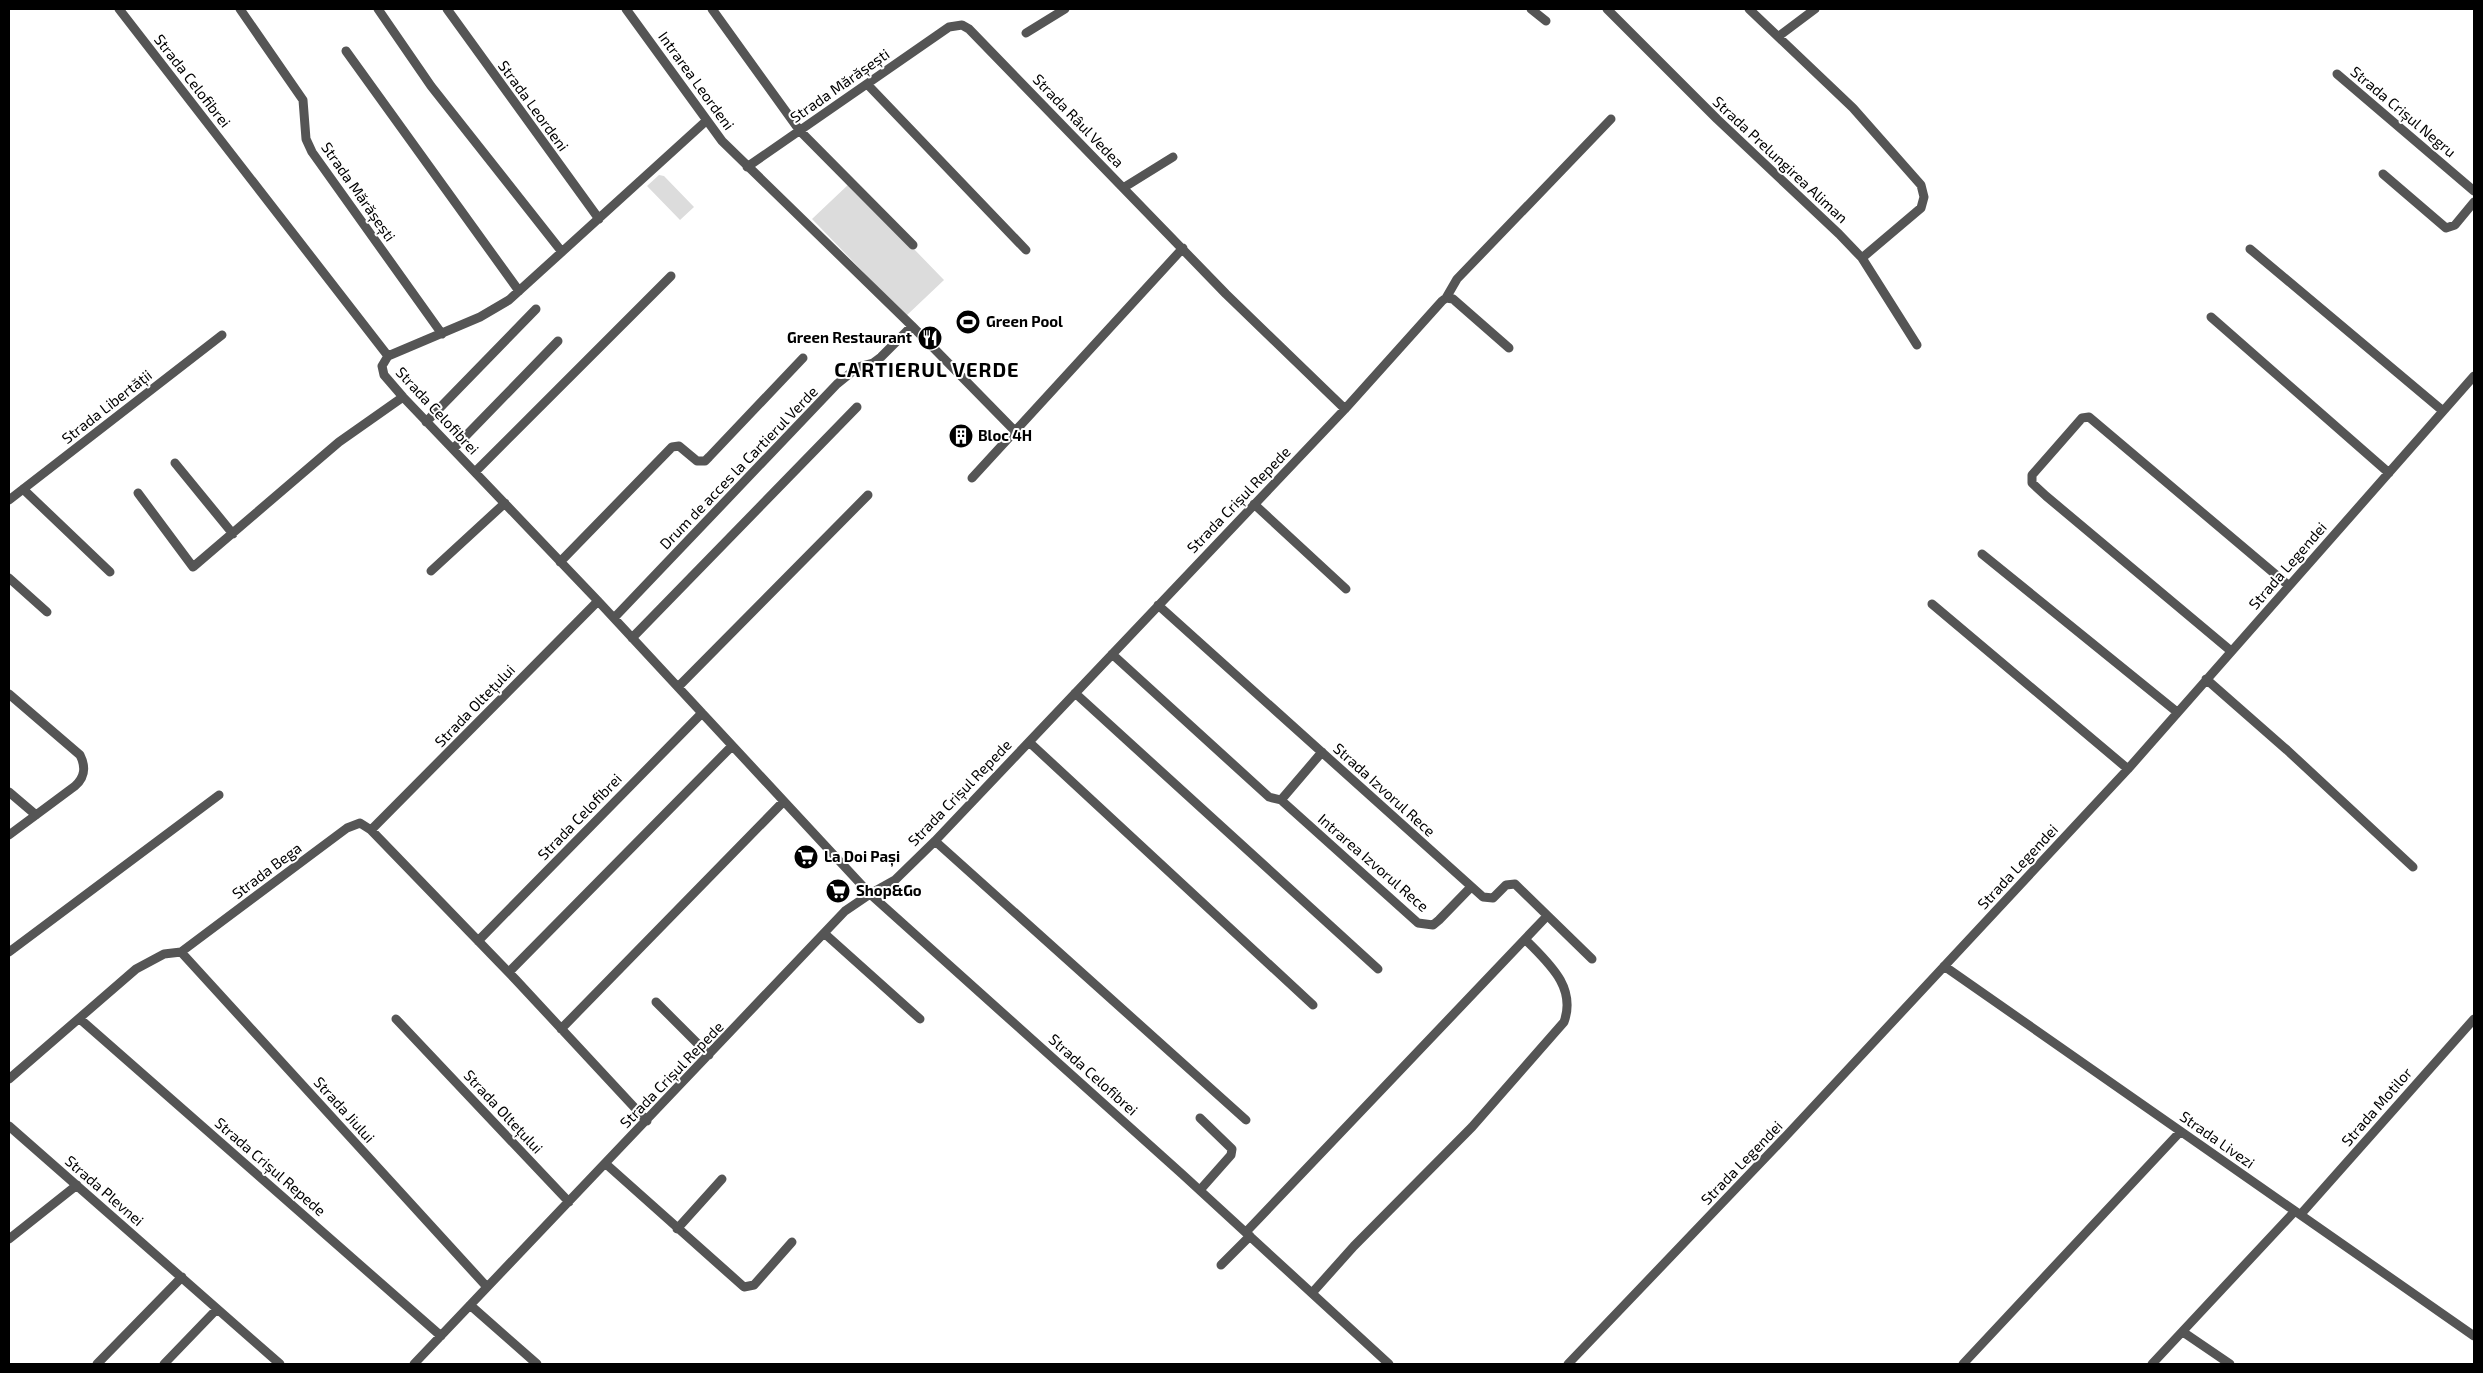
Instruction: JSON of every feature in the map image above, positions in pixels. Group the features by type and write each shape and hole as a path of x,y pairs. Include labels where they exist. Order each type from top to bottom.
{"street":[{"name":"Strada Celofibrei","path":"119,9 388,356 383,362 382,371 426,422 614,618 870,894 1200,1190 1389,1364"},
{"name":"Strada Mărășești","path":"240,9 303,100 306,139 312,152 442,334"},
{"path":"378,9 431,86 562,252"},
{"name":"Strada Leordeni","path":"447,9 599,219"},
{"name":"Intrarea Leordeni","path":"626,9 706,121 748,167 912,326 1015,432"},
{"path":"712,9 800,131 913,245"},
{"path":"1026,33 1065,9"},
{"path":"1531,9 1546,21"},
{"name":"Strada Prelungirea Aliman","path":"1607,9 1716,119 1840,234 1862,258 1917,345"},
{"path":"1748,9 1779,36 1853,108 1921,184 1924,197 1921,208 1862,258"},
{"path":"1779,36 1815,9"},
{"name":"Strada Râul Vedea","path":"949,27 962,25 969,29 1226,294 1345,409"},
{"name":"Strada Mărășești","path":"748,167 949,27"},
{"path":"346,51 519,291"},
{"name":"Strada Crișul Negru","path":"2337,74 2474,191"},
{"path":"867,84 1026,250"},
{"name":"Strada Crișul Repede","path":"414,1364 824,933 850,907 895,880 935,840 1345,409 1446,298 1456,279 1611,119"},
{"path":"388,356 492,311 519,291 706,121"},
{"path":"1124,188 1173,157"},
{"path":"2383,174 2446,228 2455,225 2474,202"},
{"path":"972,478 1183,248"},
{"path":"2250,249 2443,411"},
{"path":"475,472 671,276"},
{"path":"1446,298 1453,299 1509,348"},
{"path":"426,422 536,309"},
{"path":"2212,317 2389,473"},
{"name":"Drum de acces la Cartierul Verde","path":"614,618 837,384 858,367 873,363 881,357 912,326"},
{"name":"Strada Libertății","path":"9,500 222,334"},
{"path":"453,449 558,341"},
{"path":"560,562 672,447 680,446 694,460 705,460 803,358"},
{"name":"Strada Legendei","path":"1568,1364 1786,1136 2128,769 2474,376"},
{"path":"138,493 193,567 339,442 403,397"},
{"path":"632,638 857,407"},
{"path":"2231,651 2046,496 2032,483 2032,475 2082,418 2088,417 2288,585"},
{"path":"175,463 233,534"},
{"path":"24,489 110,572"},
{"path":"678,687 868,495"},
{"path":"431,571 505,503"},
{"path":"1254,504 1346,589"},
{"path":"1982,554 2177,712"},
{"path":"9,578 47,612"},
{"name":"Strada Oltețului","path":"371,830 598,601"},
{"path":"1932,604 2128,769"},
{"name":"Strada Izvorul Rece","path":"1158,605 1470,887 1489,899 1493,898 1506,884 1515,884 1592,959"},
{"name":"Intrarea Izvorul Rece","path":"1112,654 1270,797 1281,800 1418,923 1433,924 1439,920 1470,887"},
{"path":"2206,679 2287,750 2413,867"},
{"path":"1075,693 1378,969"},
{"path":"9,694 80,756 83,762 83,775 79,782 9,835"},
{"name":"Strada Celofibrei","path":"478,941 702,713"},
{"path":"1029,742 1313,1005"},
{"path":"509,972 732,746"},
{"path":"1281,800 1322,752"},
{"path":"9,792 36,815"},
{"path":"9,952 219,796"},
{"path":"561,1029 783,802"},
{"name":"Strada Bega","path":"181,952 346,828 360,823 371,830"},
{"path":"371,830 509,972 647,1121"},
{"path":"935,840 1246,1120"},
{"path":"1221,1265 1547,916"},
{"path":"824,933 920,1019"},
{"path":"1312,1293 1354,1246 1472,1127 1564,1022 1568,1003 1561,980 1553,968 1525,939"},
{"path":"9,1079 80,1020 136,969 164,954 181,952"},
{"name":"Strada Jiului","path":"181,952 487,1287"},
{"name":"Strada Livezi","path":"1944,966 2474,1336"},
{"path":"656,1002 709,1055"},
{"name":"Strada Oltețului","path":"396,1019 569,1202"},
{"name":"Strada Motilor","path":"2152,1364 2298,1212 2474,1019"},
{"name":"Strada Crișul Repede","path":"80,1020 441,1336"},
{"path":"1200,1118 1232,1149 1231,1155 1200,1190"},
{"name":"Strada Plevnei","path":"9,1126 280,1364"},
{"path":"1963,1364 2180,1132"},
{"path":"606,1164 677,1229 744,1286 750,1287 792,1242"},
{"path":"677,1229 722,1179"},
{"path":"9,1239 77,1186"},
{"path":"97,1364 182,1278"},
{"path":"470,1305 536,1364"},
{"path":"164,1364 217,1309"},
{"path":"2183,1332 2230,1364"}],"shaded area":[{"path":"659,175 664,176 694,207 680,220 647,186"},
{"path":"850,183 944,280 906,316 812,219"}],"place":[{"name":"Green Pool","path":"968,322"},
{"name":"Green Restaurant","path":"930,338"},
{"name":"Bloc 4H","path":"961,436"},
{"name":"La Doi Pași","path":"806,857"},
{"name":"Shop&Go","path":"838,891"}],"district":[{"name":"CARTIERUL VERDE","path":"927,370"}]}
